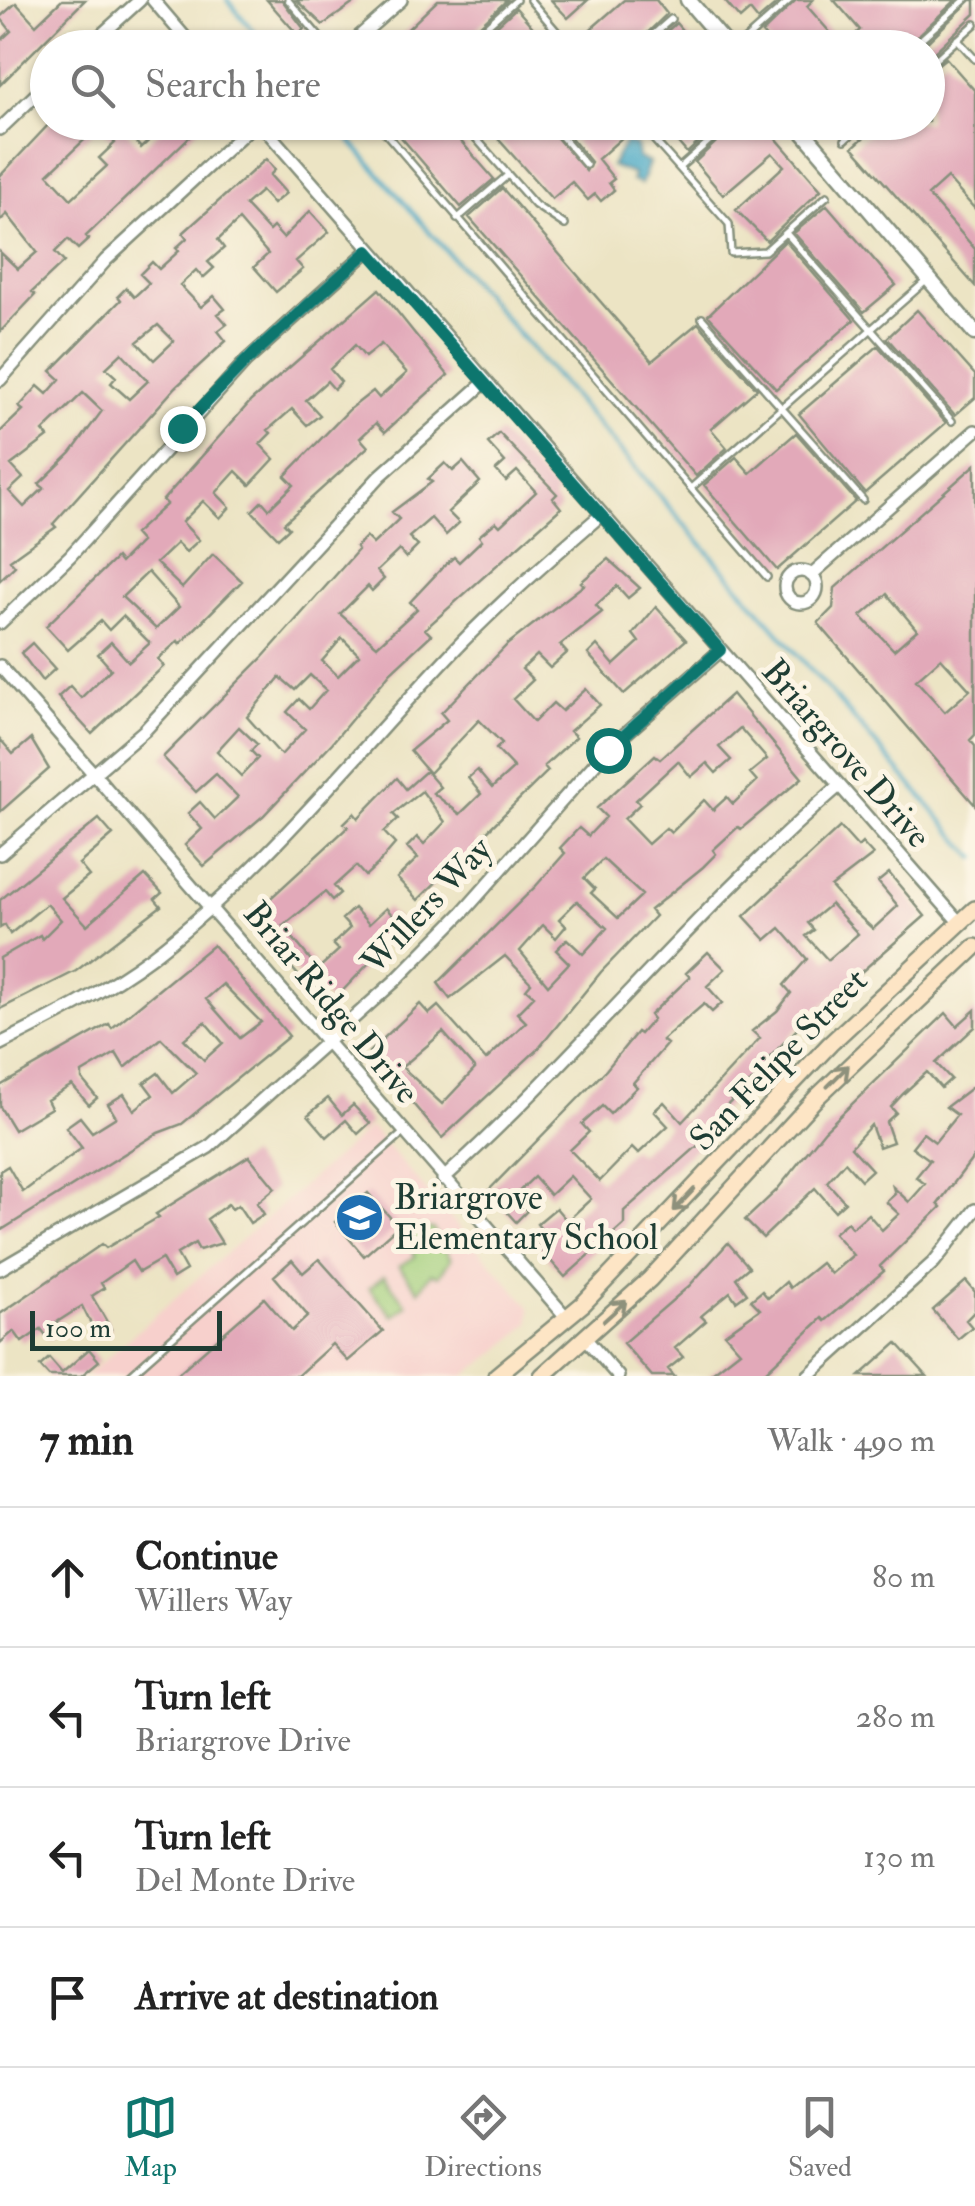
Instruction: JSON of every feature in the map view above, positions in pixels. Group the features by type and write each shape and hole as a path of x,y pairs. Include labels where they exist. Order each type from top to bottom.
{"main road":[{"name":"San Felipe Street","path":"496,1376 567,1318 651,1236 758,1119 975,908"},
{"name":"San Felipe Street","path":"542,1376 664,1265 870,1042 975,947"},
{"path":"758,1119 781,1138"}],"street":[{"path":"108,30 140,0"},
{"path":"153,0 179,30"},
{"path":"367,30 401,0"},
{"path":"689,0 716,30"},
{"path":"0,129 30,100"},
{"path":"0,380 106,260 238,140"},
{"name":"Briargrove Drive","path":"273,140 959,922"},
{"path":"810,140 975,333"},
{"path":"0,623 70,556 246,361 368,251"},
{"path":"0,854 95,774 195,680 380,476 485,382"},
{"path":"811,575 975,431"},
{"path":"0,1044 84,1002 151,957 210,906 318,802 461,644 601,515"},
{"name":"Willers Way","path":"0,1269 209,1147 464,912 608,750 720,650"},
{"name":"Briar Ridge Drive","path":"0,666 618,1376"},
{"path":"443,1179 530,1100 711,902 838,786"},
{"path":"808,1376 934,1262 975,1210"}],"lane":[{"path":"288,0 314,30"},
{"path":"482,30 516,0"},
{"path":"530,0 556,30"},
{"path":"754,30 790,0"},
{"path":"931,30 965,0"},
{"path":"658,30 671,19"},
{"path":"945,50 975,24"},
{"path":"957,39 975,59"},
{"path":"391,140 767,576"},
{"path":"477,140 534,206 565,225"},
{"path":"564,140 586,165"},
{"path":"654,140 729,224 731,253 765,251 827,196"},
{"path":"679,168 710,140"},
{"path":"456,219 508,175"},
{"path":"786,233 952,421"},
{"path":"691,488 752,430 929,279"},
{"path":"702,318 863,500"},
{"path":"129,1376 403,1133"}],"shaded area":[{"name":"Briargrove Elementary School","path":"370,1127 530,1307 530,1323 497,1352 464,1376 86,1376"}],"green space":[{"path":"413,1227 433,1229 451,1259 439,1276 431,1273 419,1291 399,1266 415,1257 409,1233"},
{"path":"384,1276 407,1305 393,1316 369,1288"}],"water":[{"path":"625,142 636,145 638,158 649,163 641,184 632,181 633,174 611,166"}],"building":[{"path":"62,0 85,0 55,30 30,30 30,55 0,85 0,41 11,31 0,17 16,3 36,25"},
{"path":"267,0 282,0 304,29 294,30"},
{"path":"296,0 358,0 323,25"},
{"path":"438,0 507,0 475,30 407,30"},
{"path":"551,0 588,0 568,18"},
{"path":"624,0 656,0 667,14 651,30 590,30"},
{"path":"724,0 781,0 758,20 750,10 740,19"},
{"path":"796,0 813,0 807,6 828,30 765,30"},
{"path":"834,0 956,0 924,30 860,30"},
{"path":"975,0 975,14 945,42 945,30 940,30"},
{"path":"516,8 535,30 492,30"},
{"path":"945,59 975,91 975,209 947,178 928,195 975,249 975,286 853,147 861,140 945,140"},
{"path":"34,140 84,140 48,174 71,199 107,166 99,158 115,143 112,140 134,140 141,148 150,140 186,140 86,236 89,239 78,249 68,239 55,252 64,262 32,292 35,295 0,332 0,252 18,269 37,252 7,214 0,221 0,176"},
{"path":"403,140 460,140 494,179 461,207"},
{"path":"499,140 559,140 586,171 591,162 573,140 619,140 598,159 614,179 609,183 614,190 601,201 595,194 588,200 572,182 552,199"},
{"path":"676,140 701,140 687,153"},
{"path":"718,140 778,140 821,190 767,241 736,210 784,166 772,153 723,195 695,162"},
{"path":"266,159 275,170 270,175 286,193 273,204 261,191 245,205 269,231 273,227 283,238 310,211 329,232 296,261 303,269 276,292 254,267 268,254 239,220 218,240 224,248 208,262 214,268 203,278 196,270 180,285 201,307 214,296 225,309 218,314 227,324 218,331 226,341 176,387 53,524 56,527 10,560 15,566 0,580 0,432 23,410 19,407 38,386 47,394 60,379 51,371 121,300 118,296 126,288 134,297 149,283 140,274 152,262 159,269 179,251 176,248 187,238 183,233","holes":["158,325 174,341 154,360 137,342","122,353 148,381 129,399 111,383 116,377 106,368","83,393 102,411 71,453 39,484 44,488 24,507 9,491 23,478 11,465 48,437 43,431"]},
{"path":"502,188 652,361 698,323 757,389 711,429 727,448 696,476 469,217"},
{"path":"827,205 896,285 864,312 794,233"},
{"path":"785,241 854,320 776,389 708,315"},
{"path":"379,289 448,375 385,432 376,423 360,438 368,447 284,523 289,528 278,538 252,511 262,501 269,509 294,485 285,476 350,409 373,391 379,398 407,373 381,344 365,357 355,345 330,369 341,382 334,389 327,381 306,400 320,415 307,425 292,409 268,430 271,433 260,444 274,459 250,485 236,471 216,493 230,507 220,518 203,501 182,522 199,540 186,552 177,543 156,563 182,588 213,554 242,581 180,644 178,641 158,659 164,666 92,734 58,697 70,686 81,698 111,669 98,654 111,642 129,662 150,643 123,616 109,630 101,621 68,650 46,626 116,558 120,563 141,542 134,534 167,504 163,500 251,401","holes":["148,572 179,607 156,629 122,597"]},
{"path":"917,310 975,375 975,398 955,415 887,338"},
{"path":"878,346 946,423 865,493 799,414"},
{"path":"499,433 557,494 553,498 561,508 425,629 431,635 391,672 332,743 263,816 204,866 185,845 202,829 188,813 200,802 215,819 238,797 216,774 196,792 163,757 262,658 366,537 373,544 399,519 392,512 432,482 428,479 445,463 453,471 463,462 480,482 448,512 459,523 446,535 431,518 409,537 418,546 406,558 399,550 377,571 384,579 372,591 368,586 340,614 377,646 417,609 410,602 443,567 454,557 459,562 482,540 479,536 496,522 500,526 536,492 517,471 506,481 496,470 505,462 488,443","holes":["342,638 359,655 338,676 322,661","310,675 326,690 309,709 299,699 287,712 305,729 281,755 247,717 280,677 295,690","239,727 257,744 251,751 258,758 241,776 217,751"]},
{"path":"796,433 856,501 777,570 704,485 736,457 750,473"},
{"path":"975,465 975,735 970,740 975,746 975,805 818,623 833,608 835,588","holes":["887,594 917,630 894,650 861,616","941,658 970,690 945,712 916,680"]},
{"path":"608,559 640,588 628,598 617,586 596,605 602,612 560,645 567,653 550,668 537,655 522,669 533,680 513,699 534,722 553,703 562,711 586,689 600,705 570,731 576,737 544,766 548,771 476,842 479,845 459,867 455,864 418,900 397,878 418,858 407,847 417,837 424,844 445,822 422,791 393,814 398,819 384,832 395,844 377,865 365,876 356,866 334,886 340,893 332,900 325,892 283,926 318,969 339,950 333,944 350,928 342,919 354,908 369,924 386,908 404,928 365,956 370,962 331,1003 309,980 305,983 249,918 348,827 344,823 354,813 358,818 397,778 406,789 426,771 440,787 433,793 460,814 481,794 468,778 477,770 492,788 514,768 496,749 502,743 479,720 429,773 410,751 447,720 441,713 508,644 584,585 581,582"},
{"path":"656,607 686,640 624,694 588,654 597,645 614,665 639,642 633,634"},
{"path":"32,643 55,669 42,681 21,653"},
{"path":"732,694 802,778 741,829 738,827 713,850 716,854 703,867 650,910 655,916 601,972 539,1048 442,1138 369,1052 420,1004 429,1014 438,1006 486,1060 526,1022 517,1013 534,996 526,989 531,983 505,956 450,999 438,983 535,887 565,853 560,848 579,828 588,836 606,817 597,808 655,755 660,759","holes":["740,728 767,759 750,773 757,781 733,804 727,797 713,810 704,800 671,833 666,828 648,844 624,819 640,804 636,800 678,761 691,777 707,763 716,773 731,760 719,747","603,859 642,895 618,918 591,893 595,889 584,878","577,901 607,928 583,954 567,939 556,950 569,963 548,985 520,951 543,925 556,938 566,926 559,919","443,1032 475,1069 442,1104 402,1067"]},
{"path":"0,739 13,754 31,739 49,769 0,812"},
{"path":"99,819 113,835 79,864 89,876 62,898 87,925 145,875 162,893 155,899 161,906 76,971 0,1009 0,958 40,935 42,939 61,920 47,904 10,934 5,925 0,928 0,900"},
{"path":"840,827 858,847 862,843 873,855 831,887 850,908 873,929 898,906 878,882 889,873 925,916 803,1023 766,1061 769,1065 695,1136 701,1143 624,1211 624,1224 565,1277 535,1243 545,1234 537,1224 556,1208 567,1221 591,1199 570,1176 550,1195 534,1177 514,1196 527,1211 516,1222 488,1191 606,1070 637,1032 640,1034 653,1019 650,1015 690,977 686,973 708,952 725,969 707,986 722,1003 712,1012 704,1004 662,1040 667,1044 633,1083 637,1087 610,1114 602,1106 582,1124 589,1132 570,1150 600,1181 632,1148 638,1154 668,1126 654,1111 664,1102 682,1122 760,1038 752,1031 777,1011 791,993 784,985 807,959 780,928 766,940 744,916","holes":["831,904 858,934 828,960 806,936 814,930 808,923"]},
{"path":"213,945 289,1036 182,1124 158,1133 0,1231 0,1171 8,1166 23,1192 82,1148 66,1127 80,1117 92,1132 116,1117 108,1104 124,1094 134,1110 153,1095 144,1083 158,1073 173,1093 196,1073 161,1038 125,1068 116,1053 82,1073 82,1079 97,1098 89,1105 72,1085 47,1100 51,1108 14,1130 0,1107 0,1086 109,1024 112,1028","holes":["223,984 261,1022 240,1038 206,999","205,1022 223,1043 204,1060 184,1039"]},
{"path":"975,1010 975,1027 936,1063 951,1079 941,1088 927,1072 891,1107 896,1113 886,1122 893,1142 879,1147 871,1125 851,1147 872,1170 861,1180 845,1162 827,1182 845,1202 835,1211 815,1188 763,1238 745,1220 776,1191 825,1130 946,1013 957,1026"},
{"path":"975,1085 975,1155 938,1204 941,1207 880,1266 884,1271 825,1321 822,1318 761,1376 708,1376 740,1351 725,1334 760,1309 751,1300 762,1291 768,1298 786,1282 790,1288 821,1263 831,1274 853,1255 834,1233 847,1222 852,1228 868,1214 882,1230 899,1214 886,1202 895,1194 893,1187 909,1202 925,1184 916,1177 930,1160 912,1147 923,1133 935,1142 957,1115 946,1107"},
{"path":"328,1098 342,1115 353,1105 370,1123 358,1134 346,1120 327,1137 308,1115"},
{"path":"249,1156 275,1188 257,1203 264,1214 250,1223 238,1205 232,1209 228,1204 207,1219 222,1243 199,1250 195,1243 177,1254 186,1270 173,1278 162,1259 139,1272 132,1261 101,1283 104,1288 92,1296 111,1329 98,1338 82,1306 57,1322 63,1329 49,1339 41,1329 22,1342 14,1331 0,1343 0,1314 102,1244 106,1248 159,1217 156,1214"},
{"path":"368,1193 398,1226 364,1256 335,1222"},
{"path":"728,1243 749,1267 736,1278 747,1293 736,1301 730,1292 701,1316 706,1321 675,1348 683,1357 668,1369 674,1376 652,1376 623,1343 689,1286"},
{"path":"319,1259 383,1331 348,1361 332,1344 297,1376 175,1376 264,1298 292,1331 308,1316 274,1276 292,1260 303,1273"},
{"path":"966,1281 975,1292 975,1311 966,1320 972,1327 958,1339 933,1310"},
{"path":"897,1343 927,1376 860,1376"},
{"path":"89,1349 99,1361 81,1376 49,1376 40,1366 49,1358 62,1373"}],"waterway":[{"path":"227,0 253,30"},
{"path":"350,140 975,858"}],"place":[{"name":"Briargrove Elementary School","path":"359,1217"}],"route":[{"path":"182,428 246,361 368,251 720,650 608,750"}]}
